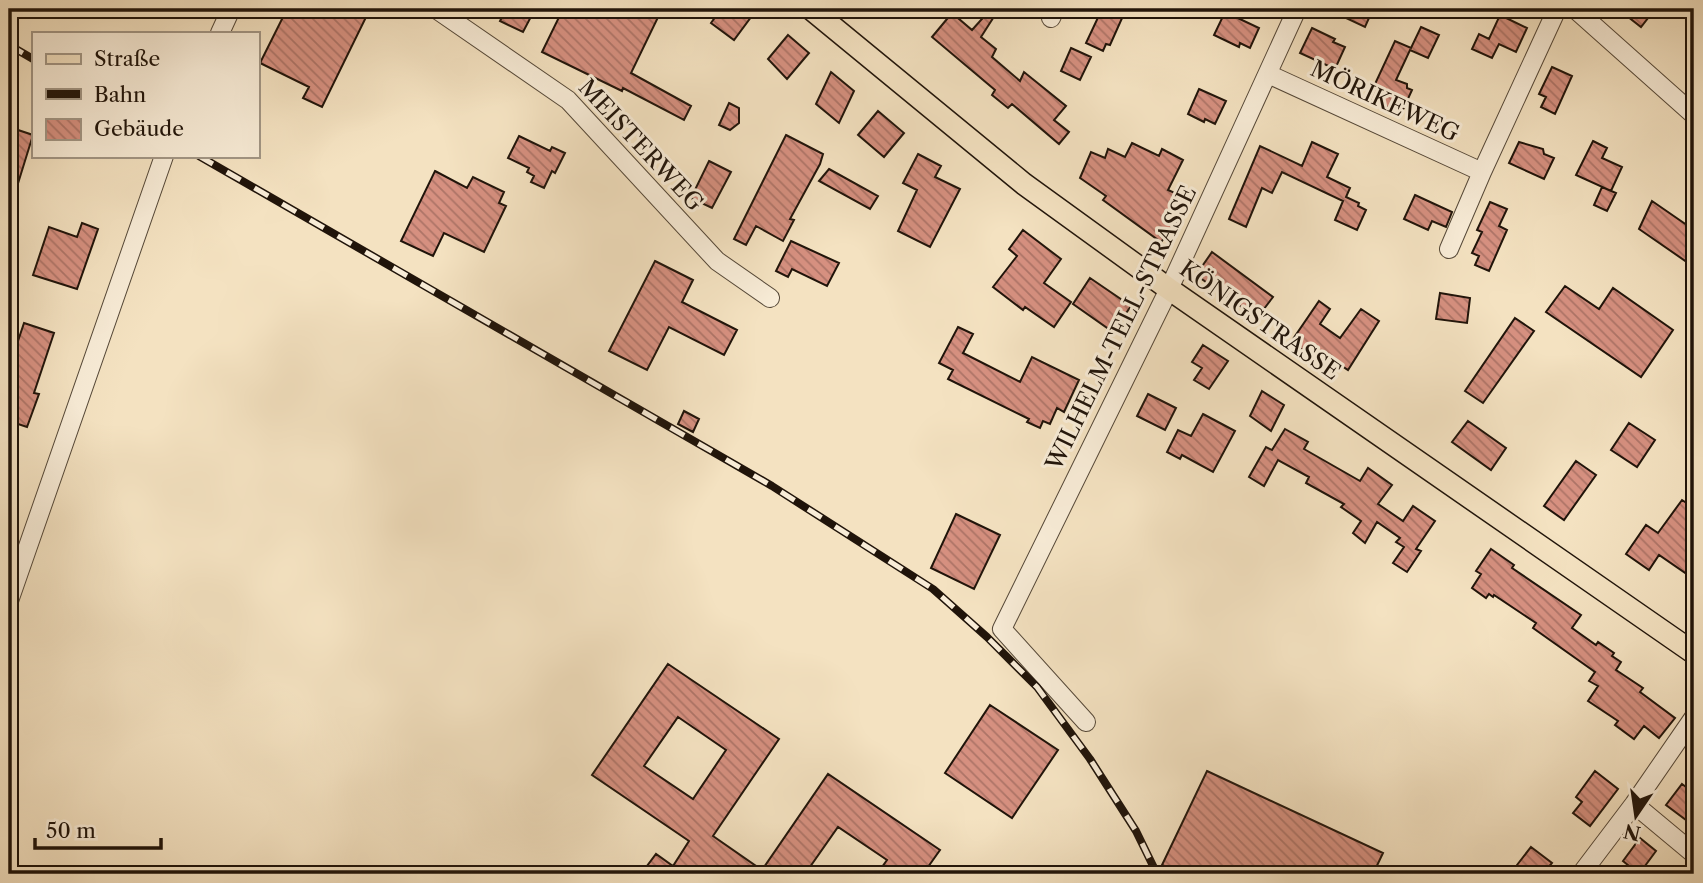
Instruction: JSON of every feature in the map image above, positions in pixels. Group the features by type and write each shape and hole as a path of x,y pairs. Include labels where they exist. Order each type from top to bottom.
{"main road":[{"name":"KÖNIGSTRASSE","path":"811,9 1024,184 1169,289 1694,653"}],"street":[{"path":"220,32 231,9"},
{"name":"MEISTERWEG","path":"436,9 568,100 717,261 770,298"},
{"name":"WILHELM-TELL-STRASSE","path":"1086,722 1002,629 1169,289 1297,9"},
{"path":"1449,249 1557,9"},
{"path":"1576,9 1694,115"},
{"name":"MÖRIKEWEG","path":"1268,74 1482,172"},
{"path":"9,601 163,158"},
{"path":"1581,874 1634,804 1694,717"},
{"path":"1634,804 1694,854"}],"building":[{"path":"287,9 370,9 322,107 303,98 309,87 260,63"},
{"path":"506,9 535,9 523,32 500,21"},
{"path":"563,9 662,9 631,73 691,106 684,120 623,88 622,91 542,52"},
{"path":"721,9 757,9 734,40 711,23"},
{"path":"1102,9 1123,16 1110,45 1106,44 1103,51 1086,43"},
{"path":"1327,9 1373,9 1365,27"},
{"path":"1618,9 1655,9 1641,27"},
{"path":"989,11 995,15 981,37 996,49 992,57 1020,81 1024,72 1066,106 1054,120 1069,132 1059,144 1012,104 1008,108 992,95 995,90 932,37 952,13 972,30"},
{"path":"1225,12 1259,28 1250,48 1240,43 1239,47 1214,35"},
{"path":"1500,15 1527,28 1516,52 1499,44 1492,58 1472,49 1479,34 1489,39"},
{"path":"1421,27 1439,35 1428,58 1410,50 1396,80 1407,84 1407,88 1412,90 1401,114 1368,99 1395,41 1411,48"},
{"path":"1312,28 1345,47 1335,69 1300,53"},
{"path":"788,35 809,53 787,79 768,59"},
{"path":"1071,48 1091,57 1080,80 1061,71"},
{"path":"1552,67 1572,76 1555,114 1541,107 1546,97 1539,94"},
{"path":"831,72 854,91 839,123 816,104"},
{"path":"1199,89 1226,101 1215,124 1188,114"},
{"path":"729,103 739,108 739,123 730,130 719,125"},
{"path":"878,111 904,133 884,157 858,135"},
{"path":"9,127 32,135 32,138 9,206"},
{"path":"786,135 823,154 820,164 790,219 794,220 783,241 756,226 746,245 734,239"},
{"path":"519,136 550,151 552,147 565,153 544,188 531,182 534,176 527,172 529,168 508,158"},
{"path":"1593,141 1607,148 1602,158 1622,167 1611,191 1576,175"},
{"path":"1312,142 1338,154 1327,177 1350,188 1346,197 1366,210 1357,230 1335,220 1343,201 1282,172 1272,193 1262,188 1246,227 1229,219 1260,146 1302,166"},
{"path":"1519,142 1543,149 1544,154 1554,158 1544,179 1509,163"},
{"path":"1132,143 1159,156 1162,149 1183,160 1168,190 1186,198 1176,222 1161,242 1103,200 1106,196 1080,178 1091,152 1105,158 1108,149 1125,157"},
{"path":"918,154 941,166 935,177 960,189 930,247 898,231 917,190 903,183"},
{"path":"709,161 731,172 712,208 691,198"},
{"path":"829,169 878,196 870,209 819,181"},
{"path":"435,171 467,188 473,177 504,192 499,203 506,206 484,252 444,233 433,256 401,241"},
{"path":"1602,187 1616,193 1607,211 1594,205"},
{"path":"1415,195 1452,212 1446,227 1432,221 1428,230 1404,219"},
{"path":"1652,201 1694,230 1694,267 1639,229"},
{"path":"1490,202 1507,209 1499,226 1507,230 1489,271 1475,265 1479,256 1472,253 1482,232 1477,230"},
{"path":"82,223 98,229 77,289 33,275 49,227 77,237"},
{"path":"1023,230 1061,259 1044,283 1071,302 1054,327 1025,307 1023,310 993,287 1017,256 1009,249"},
{"path":"791,241 839,263 827,286 792,269 788,277 776,271"},
{"path":"1212,252 1273,297 1257,318 1196,275"},
{"path":"655,261 693,280 682,302 737,330 724,355 669,327 647,370 609,351"},
{"path":"1090,278 1131,306 1113,332 1073,304"},
{"path":"1565,286 1599,309 1613,288 1673,330 1641,377 1546,312"},
{"path":"1440,293 1470,298 1467,323 1436,319"},
{"path":"1319,301 1330,309 1320,324 1340,338 1361,309 1379,321 1348,370 1315,348 1310,355 1291,342"},
{"path":"1515,318 1534,331 1483,403 1465,391"},
{"path":"24,323 54,333 34,393 39,394 27,427 9,421 9,368"},
{"path":"958,327 973,334 963,353 1020,382 1032,357 1079,380 1064,412 1057,408 1050,424 1043,421 1040,428 1027,422 1029,419 948,379 953,370 939,363"},
{"path":"1203,345 1228,361 1209,389 1194,380 1202,368 1192,362"},
{"path":"1262,391 1284,405 1271,431 1250,416"},
{"path":"1148,394 1176,408 1165,430 1137,416"},
{"path":"684,411 699,419 693,432 678,424"},
{"path":"1203,414 1235,431 1213,472 1182,455 1180,459 1167,452 1178,430 1191,436"},
{"path":"1468,421 1506,448 1491,470 1452,442"},
{"path":"1629,423 1655,440 1637,467 1611,450"},
{"path":"1285,429 1308,442 1304,449 1360,481 1368,468 1392,485 1378,504 1403,521 1413,506 1435,521 1416,549 1421,551 1407,572 1393,563 1404,547 1396,542 1400,538 1377,522 1365,543 1353,533 1361,521 1341,507 1344,504 1306,483 1309,477 1278,460 1264,486 1249,477 1266,447 1272,450"},
{"path":"1576,461 1596,475 1564,520 1544,506"},
{"path":"1682,500 1694,508 1694,579 1659,555 1649,570 1626,554 1646,525 1658,533"},
{"path":"956,514 1000,535 974,589 931,568"},
{"path":"1491,549 1514,565 1512,568 1581,615 1572,628 1596,645 1598,642 1614,653 1612,656 1621,662 1616,670 1643,688 1640,692 1675,718 1659,738 1644,726 1634,739 1615,725 1618,721 1588,701 1598,686 1589,681 1595,672 1533,628 1536,623 1494,595 1493,597 1489,594 1486,598 1472,588 1481,574 1476,571"},
{"path":"668,664 779,739 713,836 762,870 828,774 940,850 923,874 877,874 887,860 838,827 805,874 641,874 656,854 673,866 689,841 592,775","holes":["678,717 726,750 693,799 644,766"]},
{"path":"990,705 1058,750 1012,818 945,773"},
{"path":"1207,771 1383,853 1373,874 1183,874 1162,865"},
{"path":"1595,771 1618,789 1590,826 1573,813 1582,802 1576,797"},
{"path":"1682,784 1694,793 1694,826 1666,805"},
{"path":"1640,838 1656,851 1639,874 1623,861"},
{"path":"1531,847 1552,863 1543,874 1528,874 1517,865"}],"railway":[{"path":"9,45 32,58"},
{"path":"202,158 772,486 933,589 1037,687 1090,759 1136,831 1157,874"}]}
